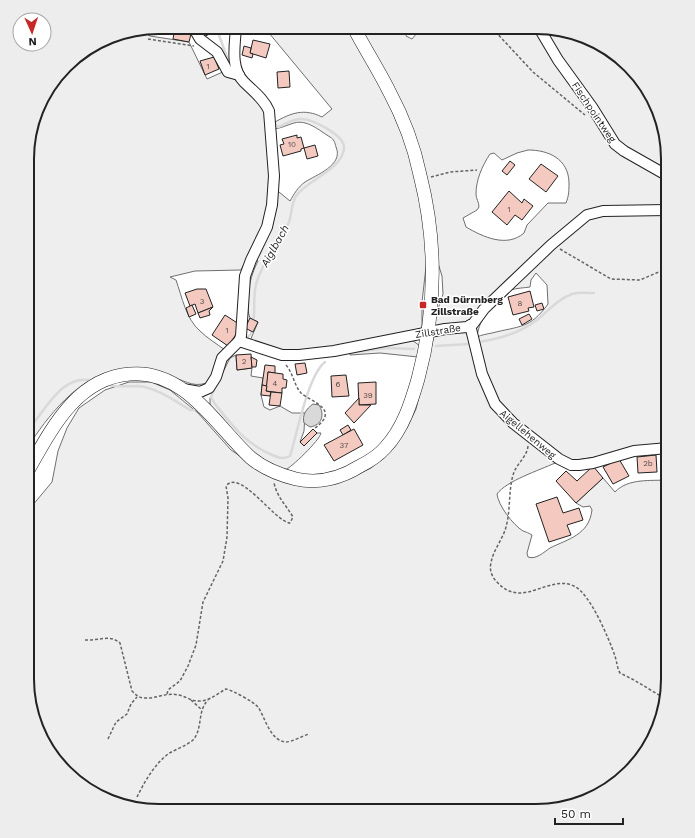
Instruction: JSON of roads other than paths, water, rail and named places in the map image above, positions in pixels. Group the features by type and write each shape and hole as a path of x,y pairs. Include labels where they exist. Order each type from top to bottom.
{"main road":[{"path":"34,462 58,420 80,396 102,381 114,376 130,374 156,376 181,389 252,459 275,472 299,480 331,479 348,474 376,457 387,446 407,412 423,362 428,333 432,281 432,251 422,181 403,120 390,92 357,34"}],"street":[{"path":"197,34 200,39 217,52 228,72 239,75"},
{"path":"181,389 195,392 204,391 209,388 216,377 222,358 242,341 245,276 267,227 272,205 274,176 269,111 262,100 239,75 234,57 236,34"},
{"name":"Fischpointweg","path":"543,34 558,60 592,107 615,144 624,151 661,172"},
{"name":"Zillstraße","path":"242,341 282,355 299,355 334,351 470,325 551,245 582,218 593,213 604,211 661,210"},
{"name":"Aigellehenweg","path":"470,325 482,374 490,395 500,410 526,434 559,460 571,465 593,463 634,451 661,449"},
{"path":"204,391 201,399 205,411"}],"waterway":[{"name":"Aiglbach","path":"219,34 231,68"},
{"name":"Aiglbach","path":"253,323 257,281 272,249 289,222 294,199 301,190 338,162 344,148 343,143 334,133 312,122 298,119 278,127 275,124"},
{"path":"479,342 502,337 524,328 537,320 567,296 578,293 594,293"},
{"name":"Aiglbach","path":"245,340 251,334 252,330"},
{"path":"436,346 468,344"},
{"path":"355,352 386,348 414,349"},
{"path":"214,389 211,397 215,404 246,439 261,450 278,457 285,458 290,456 313,379 325,362"},
{"path":"34,423 48,403 64,387 73,382 83,380 94,381"},
{"path":"108,385 146,387 166,395 190,410 194,410"}],"place":[{"name":"Bad Dürrnberg Zillstraße","path":"423,305"}]}
